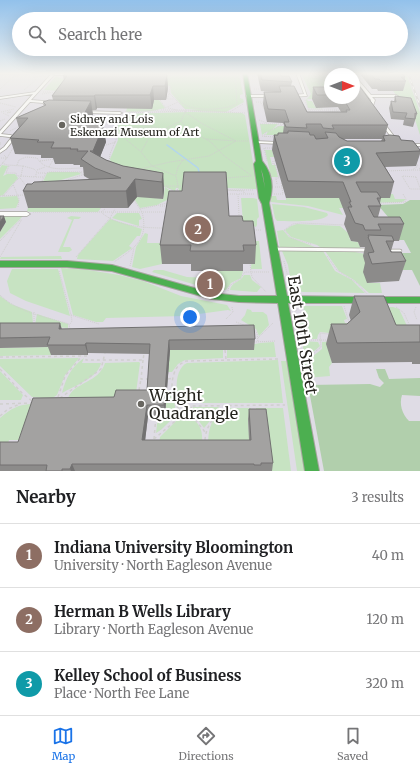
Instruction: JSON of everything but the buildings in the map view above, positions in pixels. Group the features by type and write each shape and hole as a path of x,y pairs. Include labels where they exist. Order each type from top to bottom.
{"street":[{"path":"0,98 29,95"},
{"path":"0,153 13,138 0,134 11,118 37,95"},
{"name":"East 10th Street","path":"248,95 256,141 263,162 257,164 263,198 266,203 277,249 283,300 312,471"},
{"path":"288,96 306,95"},
{"path":"248,98 273,96"},
{"path":"369,96 396,96"},
{"path":"369,96 373,100 371,106 373,111"},
{"path":"29,101 44,102 52,112"},
{"path":"82,112 120,115"},
{"path":"382,122 398,145 390,145"},
{"path":"256,141 288,143"},
{"path":"406,145 420,145"},
{"path":"0,214 26,214"},
{"path":"0,264 90,265 141,275 212,296 239,299 419,303"}],"lane":[{"path":"277,249 369,250"},
{"path":"385,251 400,251"}],"path":[{"path":"168,95 167,99 175,99"},
{"path":"171,95 185,111 201,122 236,141"},
{"path":"175,95 179,101 186,106 230,108 238,102 237,95"},
{"path":"306,95 305,101 312,117"},
{"path":"229,112 248,98 254,102 268,102"},
{"path":"160,100 166,108 185,111"},
{"path":"126,109 122,112 148,112 166,108 178,102"},
{"path":"261,102 264,109"},
{"path":"0,103 16,108 4,113"},
{"path":"325,114 337,110 336,108 339,107"},
{"path":"160,110 180,110"},
{"path":"304,110 340,110"},
{"path":"337,110 340,116"},
{"path":"141,152 150,136 181,121 185,111"},
{"path":"98,124 122,113 185,111 246,113"},
{"path":"1,112 11,118"},
{"path":"120,115 135,124 154,128"},
{"path":"116,130 120,115"},
{"path":"0,121 11,118"},
{"path":"270,124 257,120 258,124 270,124 289,124"},
{"path":"181,121 190,132"},
{"path":"264,135 282,124"},
{"path":"13,133 8,132 21,126"},
{"path":"102,129 116,130 132,127 190,132 214,144 218,151 256,177"},
{"path":"116,130 141,152 152,166 176,176"},
{"path":"110,166 109,158 116,142 118,132"},
{"path":"206,139 256,141 260,136 278,137"},
{"path":"138,170 152,166 209,156 236,141"},
{"path":"106,145 116,142"},
{"path":"0,166 16,144"},
{"path":"263,162 264,148 268,145"},
{"path":"264,148 275,148"},
{"path":"0,153 7,158"},
{"path":"0,153 1,158 7,158"},
{"path":"17,165 17,161 20,159 31,156 36,157 41,165 48,168 89,168"},
{"path":"48,168 53,159"},
{"path":"39,161 57,159"},
{"path":"177,191 178,186 176,176 178,167 184,160"},
{"path":"382,170 420,170 414,161"},
{"path":"275,162 273,162 276,164 279,178 276,178"},
{"path":"2,163 9,166 17,165 36,170 45,167"},
{"path":"9,166 6,173 21,172"},
{"path":"3,196 20,177 23,166"},
{"path":"413,170 418,166"},
{"path":"35,177 37,173 36,170"},
{"path":"79,172 90,181"},
{"path":"37,173 87,172"},
{"path":"16,173 29,189"},
{"path":"41,182 46,173"},
{"path":"60,182 88,174"},
{"path":"224,178 253,176"},
{"path":"402,176 416,176 420,189 410,189 402,176"},
{"path":"20,177 44,177"},
{"path":"270,178 276,178"},
{"path":"276,178 278,184 282,186"},
{"path":"272,192 272,194 283,194 282,182"},
{"path":"13,184 18,196 19,205 15,209"},
{"path":"166,186 183,186"},
{"path":"163,190 166,186"},
{"path":"166,186 176,194 177,191 180,191"},
{"path":"272,187 282,186"},
{"path":"244,194 244,191 227,190 259,190"},
{"path":"226,194 255,194"},
{"path":"238,194 240,220"},
{"path":"374,203 405,202 406,199 403,194"},
{"path":"0,196 26,195"},
{"path":"112,263 134,248 142,239 145,220 142,212 132,198"},
{"path":"159,206 169,202"},
{"path":"140,209 171,206"},
{"path":"101,212 105,208"},
{"path":"75,260 110,218 115,208"},
{"path":"26,214 26,212 170,212"},
{"path":"101,212 104,216 144,228 168,228"},
{"path":"0,241 24,216 0,257"},
{"path":"252,230 263,230"},
{"path":"130,267 134,248"},
{"path":"277,249 291,289 297,294"},
{"path":"249,258 252,277 266,292"},
{"path":"58,268 72,321 69,324 70,330 65,329"},
{"path":"227,292 229,286 240,279 245,272 269,272"},
{"path":"360,294 367,294"},
{"path":"0,295 12,304 69,324"},
{"path":"417,320 414,307 419,303"},
{"path":"226,320 233,312 232,306 228,304"},
{"path":"303,305 296,309 295,312 301,340 303,368"},
{"path":"350,328 344,305 351,306"},
{"path":"394,306 400,309 410,326"},
{"path":"32,327 35,319 34,312"},
{"path":"71,315 98,324"},
{"path":"236,322 247,326"},
{"path":"258,339 273,323"},
{"path":"253,328 257,333 258,342"},
{"path":"301,340 320,340 330,340 328,334 323,333 319,335 320,340 320,349 303,362"},
{"path":"253,342 276,341"},
{"path":"225,350 226,360"},
{"path":"57,399 90,378 101,369 105,353"},
{"path":"138,394 144,354"},
{"path":"57,399 65,376 83,356"},
{"path":"0,357 87,356 86,360 143,360"},
{"path":"174,421 178,408 172,396 173,378 176,369 186,361 278,359"},
{"path":"0,369 22,393 35,403 0,404"},
{"path":"168,379 173,378"},
{"path":"140,379 150,379"},
{"path":"57,399 65,399"},
{"path":"176,402 183,405 192,406 285,405"},
{"path":"0,416 8,409 20,403"},
{"path":"183,405 205,432"},
{"path":"154,439 192,406"},
{"path":"205,442 205,432 210,423 218,413 228,406"},
{"path":"154,443 156,416"}],"shaded area":[{"path":"0,95 324,95 324,104 360,104 360,95 420,95 420,471 0,471"}],"green space":[{"path":"173,95 240,95 240,98 243,99 244,102 226,112 187,111 198,110 185,109"},
{"path":"310,95 324,95 324,99 307,99 308,101 312,101 316,108 325,109 308,108 306,100"},
{"path":"360,95 367,95 370,99 367,105 360,100"},
{"path":"396,95 414,95 420,112 420,135 409,101"},
{"path":"154,100 159,100 165,108 152,111 126,112 127,108 151,108"},
{"path":"189,112 242,113 245,115 257,187 256,189 226,188 181,194 178,188 176,188 175,191 112,169 110,159 118,140 117,128 124,114"},
{"path":"260,124 278,124 271,131 278,126 284,126 287,135 266,135 268,131 262,135"},
{"path":"265,150 272,150 274,157 270,157 272,165 275,165 278,177 271,177"},
{"path":"2,165 8,166 3,176 7,174 15,174 18,178 3,195 0,196 0,168"},
{"path":"78,172 81,174 41,186 47,173"},
{"path":"165,187 172,192 171,198 157,205 140,208 135,200 122,194 163,199"},
{"path":"387,194 393,194 395,199 405,200 402,202 368,203 343,206 343,208 339,208 343,215 308,206 271,202 271,196 276,196 277,200 286,200 286,198 389,198"},
{"path":"17,196 19,201 16,208 0,209 0,197"},
{"path":"241,198 257,199 259,217 257,219 256,227 243,222"},
{"path":"410,200 420,200 420,286 412,270 399,270 403,259 402,253 411,253 404,240 398,240 389,218 378,205 403,204"},
{"path":"272,204 304,207 327,213 328,215 325,218 312,220 277,221"},
{"path":"28,208 101,208 98,212 30,212 27,211"},
{"path":"117,213 139,213 142,219 139,220 139,226 112,218"},
{"path":"0,216 23,216 0,239 0,232 6,222"},
{"path":"71,216 81,217 79,219 74,219 63,247 70,247 72,250 69,252 58,252 72,220 67,218"},
{"path":"110,219 142,229 140,236 137,236 129,246 132,248 113,261 77,259 78,255"},
{"path":"297,224 340,226 353,237 349,238 351,241 358,242 361,249 323,249 317,245 291,237 285,230"},
{"path":"283,230 289,237 320,249 280,248 277,231"},
{"path":"145,233 148,234 147,243 165,243 162,264 140,269 132,267 136,247"},
{"path":"253,241 259,241 262,269 251,269"},
{"path":"282,251 323,251 335,271 352,280 365,293 302,292 291,284 288,265"},
{"path":"325,251 355,252 365,254 396,270 401,281 394,271 367,283 380,283 382,293 369,293 354,280 339,271"},
{"path":"61,256 62,259 0,259 1,257"},
{"path":"61,268 88,270 143,281 181,296 227,305 231,311 228,310 184,316 106,318 103,322 96,322 73,315"},
{"path":"12,269 58,269 70,316 26,301 10,293 7,281"},
{"path":"154,270 163,270 187,277 210,278 210,271 243,271 241,278 231,283 226,290 223,290 203,287 152,272"},
{"path":"244,275 250,275 252,280 261,287 257,292 230,290 232,285"},
{"path":"0,296 11,304 32,312 33,324 0,326"},
{"path":"303,306 342,306 347,319 344,320 345,323 348,323 349,326 329,333 320,332 317,339 303,339 298,314 300,315 304,310"},
{"path":"360,307 393,307 399,309 418,349"},
{"path":"247,309 251,310 252,312 263,312 267,315 269,325 259,336 256,329 241,320"},
{"path":"37,314 68,324 68,328 35,325"},
{"path":"303,341 318,342 320,346 303,361"},
{"path":"338,341 350,344 327,344 332,363 329,367 330,376 306,378 303,364 322,349 322,342"},
{"path":"274,342 276,357 227,358 227,350 260,343"},
{"path":"53,347 51,355 0,356 0,348"},
{"path":"170,350 223,350 223,358 185,360 178,364 172,372 168,372"},
{"path":"79,358 65,375 57,395 51,399 32,397 0,366 0,359"},
{"path":"84,358 82,363 101,363 99,368 91,377 62,393 65,382 70,373"},
{"path":"278,360 283,403 182,403 178,399 177,378 183,365 187,363"},
{"path":"281,361 286,361 287,365 305,471 297,471"},
{"path":"139,362 136,393 118,394 109,399 68,398 75,389 98,375 105,363"},
{"path":"376,369 385,369 389,379 420,378 420,396 402,395 401,405 403,412 409,421 420,421 420,471 324,471 308,385 370,384 380,387 384,383 379,378"},
{"path":"0,371 23,395 21,400 0,400"},
{"path":"166,395 170,395 173,399 175,411 170,422 156,433 158,416 165,415"},
{"path":"33,404 19,440 9,440 5,453 0,453 0,418 15,408"},
{"path":"193,407 218,407 220,409 204,428 192,412"},
{"path":"228,408 251,408 251,419 248,419 250,450 208,450 209,431 213,420 222,411"},
{"path":"256,408 283,408 291,471 271,471 257,419"},
{"path":"189,413 201,429 202,450 158,450 160,437 179,418"}],"waterway":[{"path":"167,145 198,168 199,172"}],"railway":[{"path":"416,95 420,106"}],"traffic: fast":[{"path":"248,95 259,161 257,164 263,198 266,204 312,471"},
{"path":"259,161 267,175 268,192 266,203"},
{"path":"0,264 67,264 112,268 212,296 239,299 363,300"},
{"path":"375,300 420,300"}],"place":[{"name":"Sidney and Lois Eskenazi Museum of Art","path":"62,125"},
{"name":"Kelley School of Business","path":"347,161"},
{"name":"Herman B Wells Library","path":"198,229"},
{"name":"Indiana University Bloomington","path":"210,284"},
{"name":"Wright Quadrangle","path":"141,404"}]}
